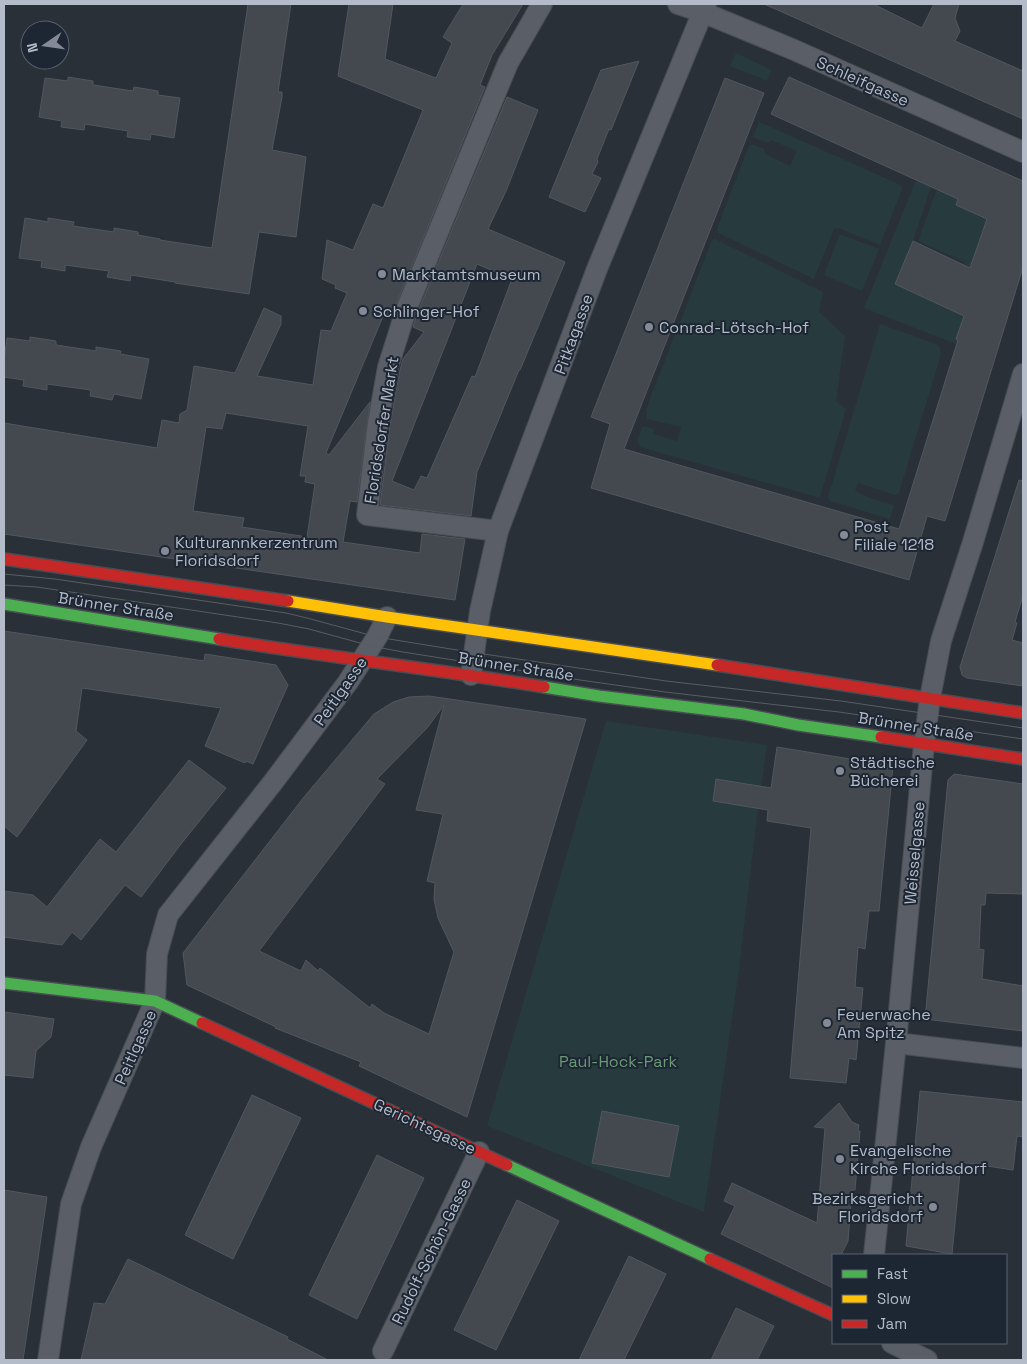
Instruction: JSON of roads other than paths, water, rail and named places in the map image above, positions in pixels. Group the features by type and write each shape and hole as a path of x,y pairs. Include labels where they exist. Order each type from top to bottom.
{"main road":[{"name":"Brünner Straße","path":"4,559 1023,713"},
{"name":"Brünner Straße","path":"4,604 285,650 472,675 599,696 744,714 798,725 1023,759"},
{"name":"Gerichtsgasse","path":"4,983 155,1001 832,1315"}],"street":[{"name":"Floridsdorfer Markt","path":"498,532 367,515 378,423 388,367 406,310 508,63 542,4"},
{"path":"678,4 704,8"},
{"name":"Pitkagasse","path":"472,675 480,611 498,532 597,269 704,8"},
{"name":"Schleifgasse","path":"704,8 1023,152"},
{"name":"Weisselgasse","path":"874,1254 930,698 941,641 1023,374"},
{"name":"Peitlgasse","path":"48,1360 72,1204 91,1147 155,1001 157,954 168,915 348,682 377,637 386,617"},
{"path":"896,1043 1023,1058"},
{"name":"Rudolf-Schön-Gasse","path":"383,1351 479,1152"},
{"path":"894,1344 927,1360"}],"tram line":[{"path":"4,574 55,579 286,613 377,637 457,650 666,681 841,701 1023,728"},
{"path":"4,585 37,587 278,623 309,629 371,646 580,680 839,712 1023,739"}],"place":[{"name":"Marktamtsmuseum","path":"382,274"},
{"name":"Schlinger-Hof","path":"363,311"},
{"name":"Conrad-Lötsch-Hof","path":"649,327"},
{"name":"Post Filiale 1218","path":"844,535"},
{"name":"Kulturannkerzentrum Floridsdorf","path":"165,551"},
{"name":"Städtische Bücherei","path":"840,771"},
{"name":"Feuerwache Am Spitz","path":"827,1023"},
{"name":"Evangelische Kirche Floridsdorf","path":"840,1159"},
{"name":"Bezirksgericht Floridsdorf","path":"933,1207"}],"park label":[{"name":"Paul-Hock-Park","path":"618,1061"}]}
